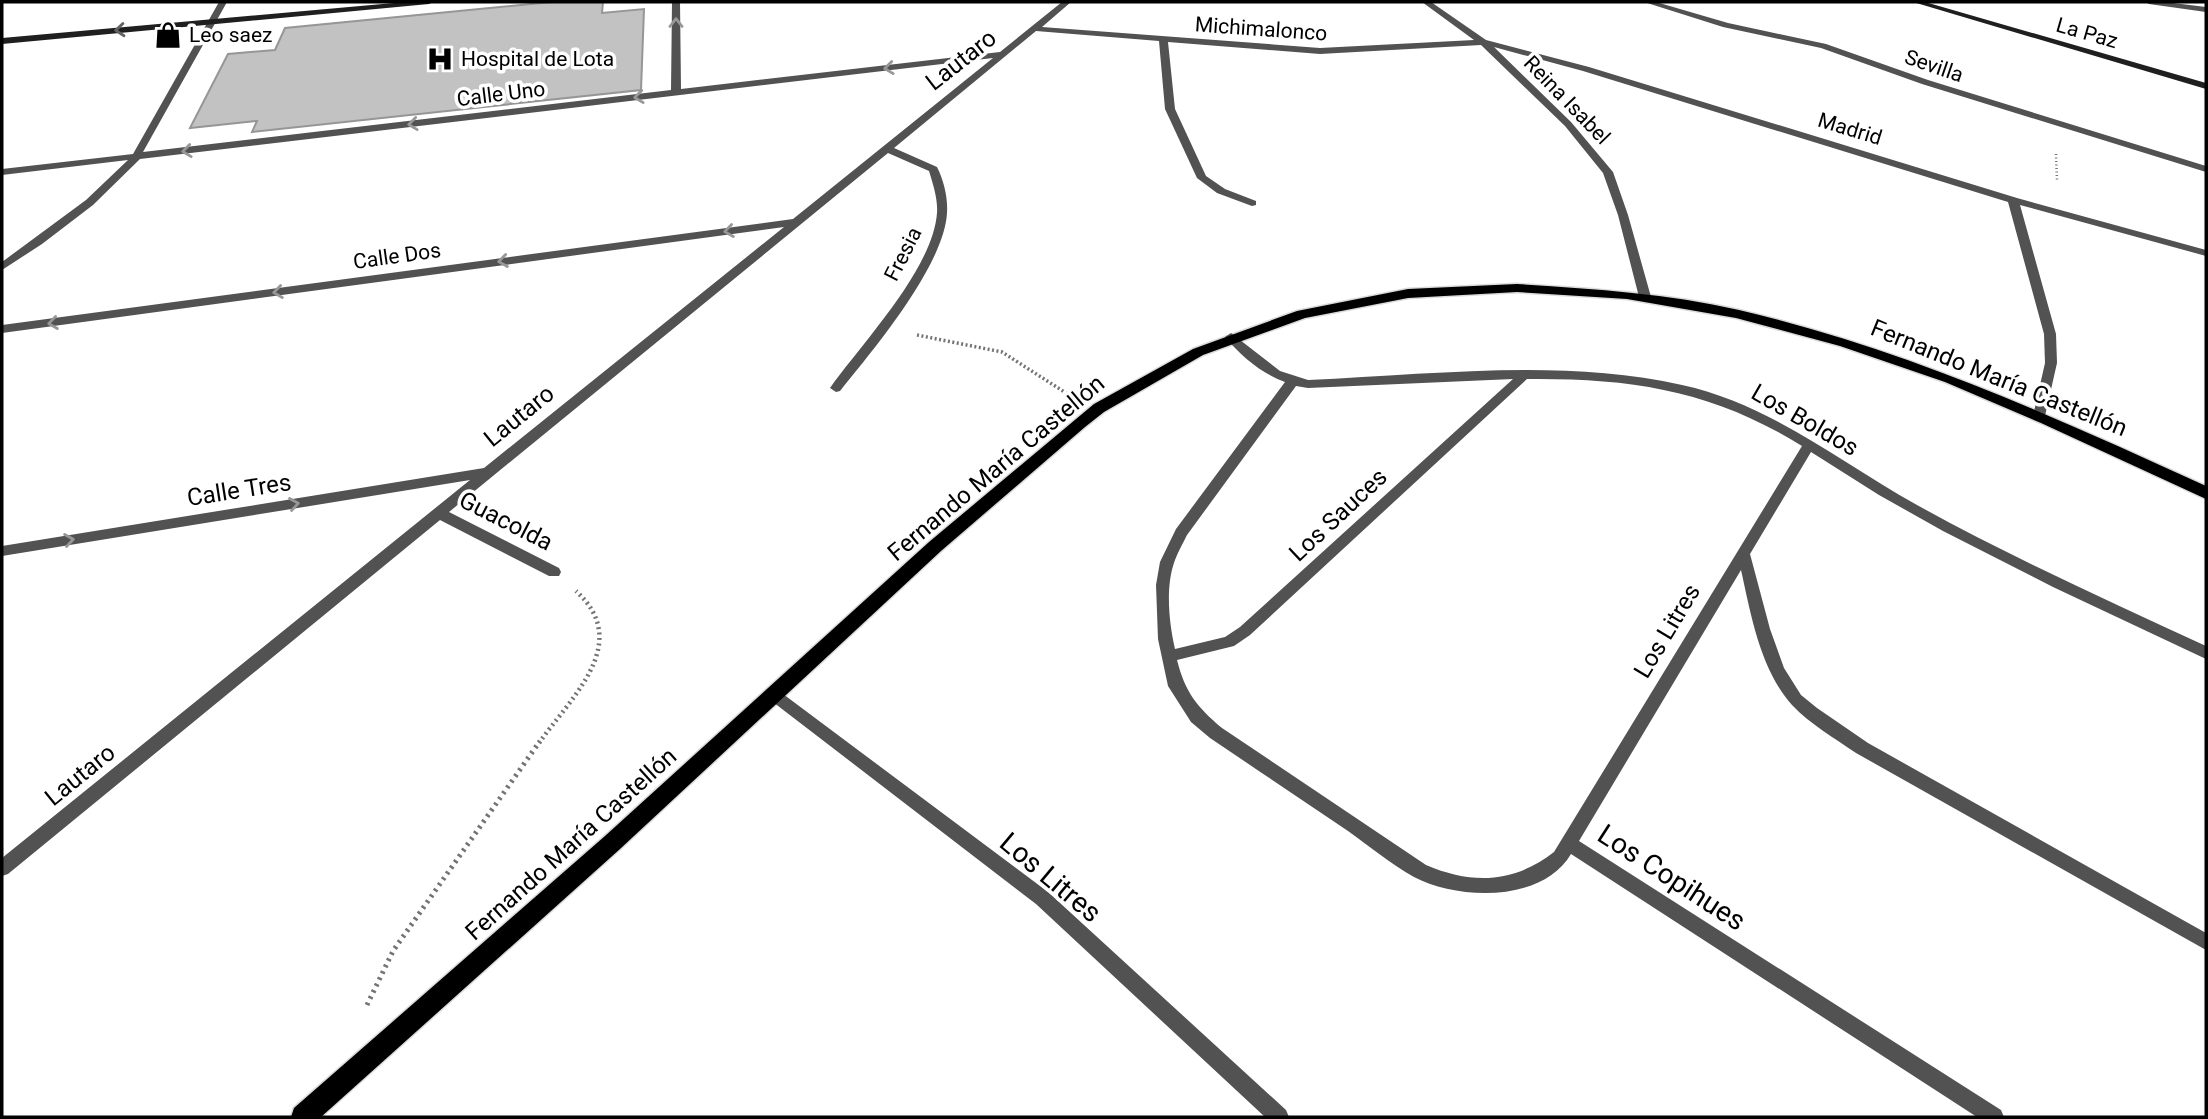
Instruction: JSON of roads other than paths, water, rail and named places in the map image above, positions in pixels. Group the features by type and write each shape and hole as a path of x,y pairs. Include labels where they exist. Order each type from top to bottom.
{"main road":[{"name":"Fernando María Castellón","path":"303,1117 774,695 951,531 1095,411 1169,367 1231,337 1316,311 1406,293 1497,287 1645,297 1748,315 1847,343 1950,379 2039,416 2206,493"}],"street":[{"path":"2,267 104,193 136,157 223,2"},
{"path":"2,41 429,2"},
{"path":"676,2 676,93"},
{"name":"Lautaro","path":"2,868 484,473 1068,2"},
{"name":"Reina Isabel","path":"1426,2 1483,42 1568,124 1608,172 1623,215 1645,297"},
{"name":"Sevilla","path":"1648,2 1726,25 1823,46 1925,82 2206,169"},
{"name":"La Paz","path":"1917,2 2206,86"},
{"path":"2149,2 2206,9"},
{"name":"Michimalonco","path":"1037,29 1320,51 1483,42"},
{"path":"1163,40 1170,108 1202,178 1221,191 1252,203"},
{"name":"Madrid","path":"1483,42 1586,69 2013,200 2206,253"},
{"name":"Calle Uno","path":"2,172 1005,54"},
{"name":"Fresia","path":"836,388 886,328 929,251 942,219 941,191 933,169 886,148"},
{"path":"2013,200 2050,334 2051,363 2039,416"},
{"name":"Calle Dos","path":"2,330 796,222"},
{"name":"Los Boldos","path":"1231,337 1268,372 1292,382 1586,378 1680,388 1751,411 1886,494 1958,533 2206,653"},
{"name":"Los Sauces","path":"1168,656 1229,642 1245,631 1522,377"},
{"path":"1168,656 1163,584 1172,547 1292,382"},
{"name":"Los Litres","path":"1569,844 1810,445"},
{"name":"Calle Tres","path":"2,551 484,473"},
{"name":"Guacolda","path":"437,512 554,572"},
{"path":"1743,552 1766,635 1784,684 1815,717 1862,748 2206,942"},
{"name":"Los Copihues","path":"1168,656 1175,686 1183,700 1206,725 1437,879 1476,887 1520,880 1550,867 1569,844 1994,1117"},
{"name":"Los Litres","path":"774,695 1042,898 1279,1117"}],"place":[{"name":"Leo saez","path":"168,35"},
{"name":"Hospital de Lota","path":"440,59"}]}
